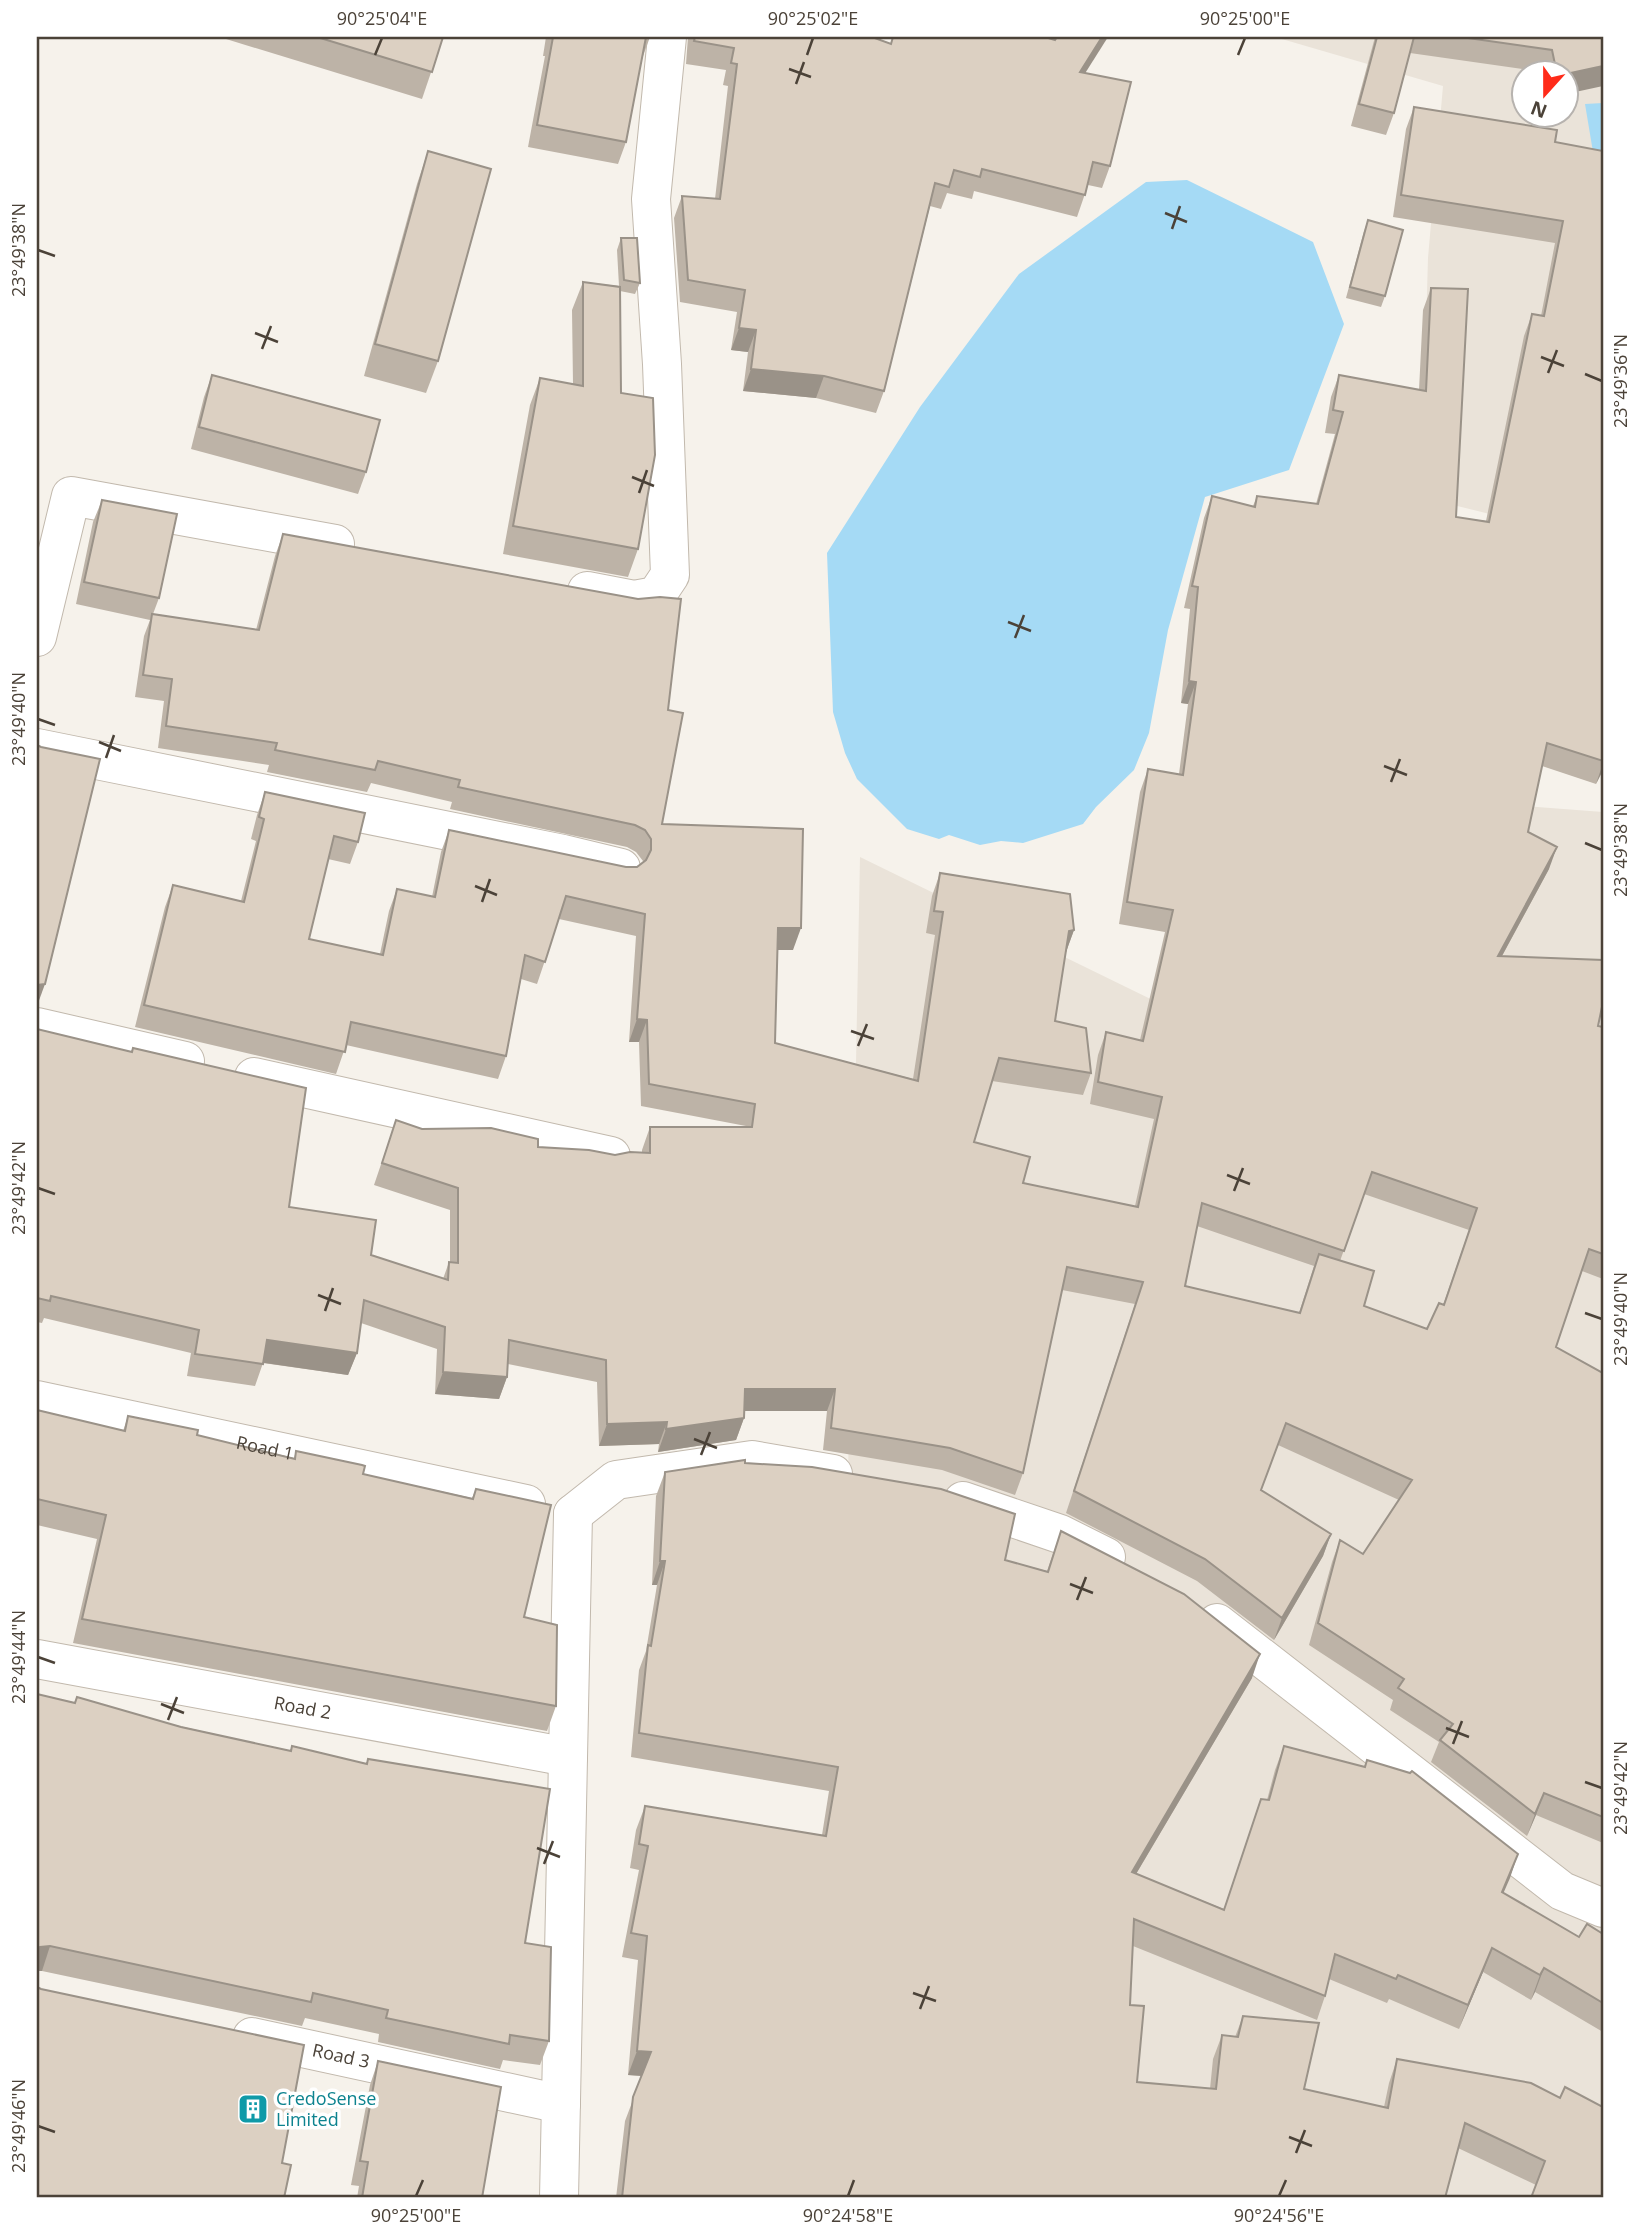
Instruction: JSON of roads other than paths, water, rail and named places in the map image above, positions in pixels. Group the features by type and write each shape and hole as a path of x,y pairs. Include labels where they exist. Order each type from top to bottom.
{"street":[{"path":"554,585 634,600 656,596 670,575 662,364 651,199 667,37"},
{"path":"37,637 71,496 367,550"},
{"path":"37,748 563,853 622,868"},
{"path":"37,1027 611,1156"},
{"name":"Road 1","path":"37,1400 573,1514"},
{"path":"559,2198 573,1514 616,1480 752,1460 872,1481"},
{"path":"925,1490 938,1492 1060,1534 1141,1576"},
{"path":"1186,1600 1562,1891 1603,1908"},
{"name":"Road 2","path":"37,1659 568,1758"},
{"name":"Road 3","path":"225,2032 561,2104"}],"water":[{"path":"1603,103 1603,170 1596,170 1585,104"},
{"path":"1187,180 1313,242 1344,324 1289,470 1205,497 1168,630 1149,733 1134,770 1096,807 1083,824 1023,843 1001,841 980,845 949,835 939,839 907,829 857,779 845,753 833,712 827,553 920,407 1019,274 1146,182"}],"place":[{"name":"CredoSense Limited","path":"253,2109"}]}
